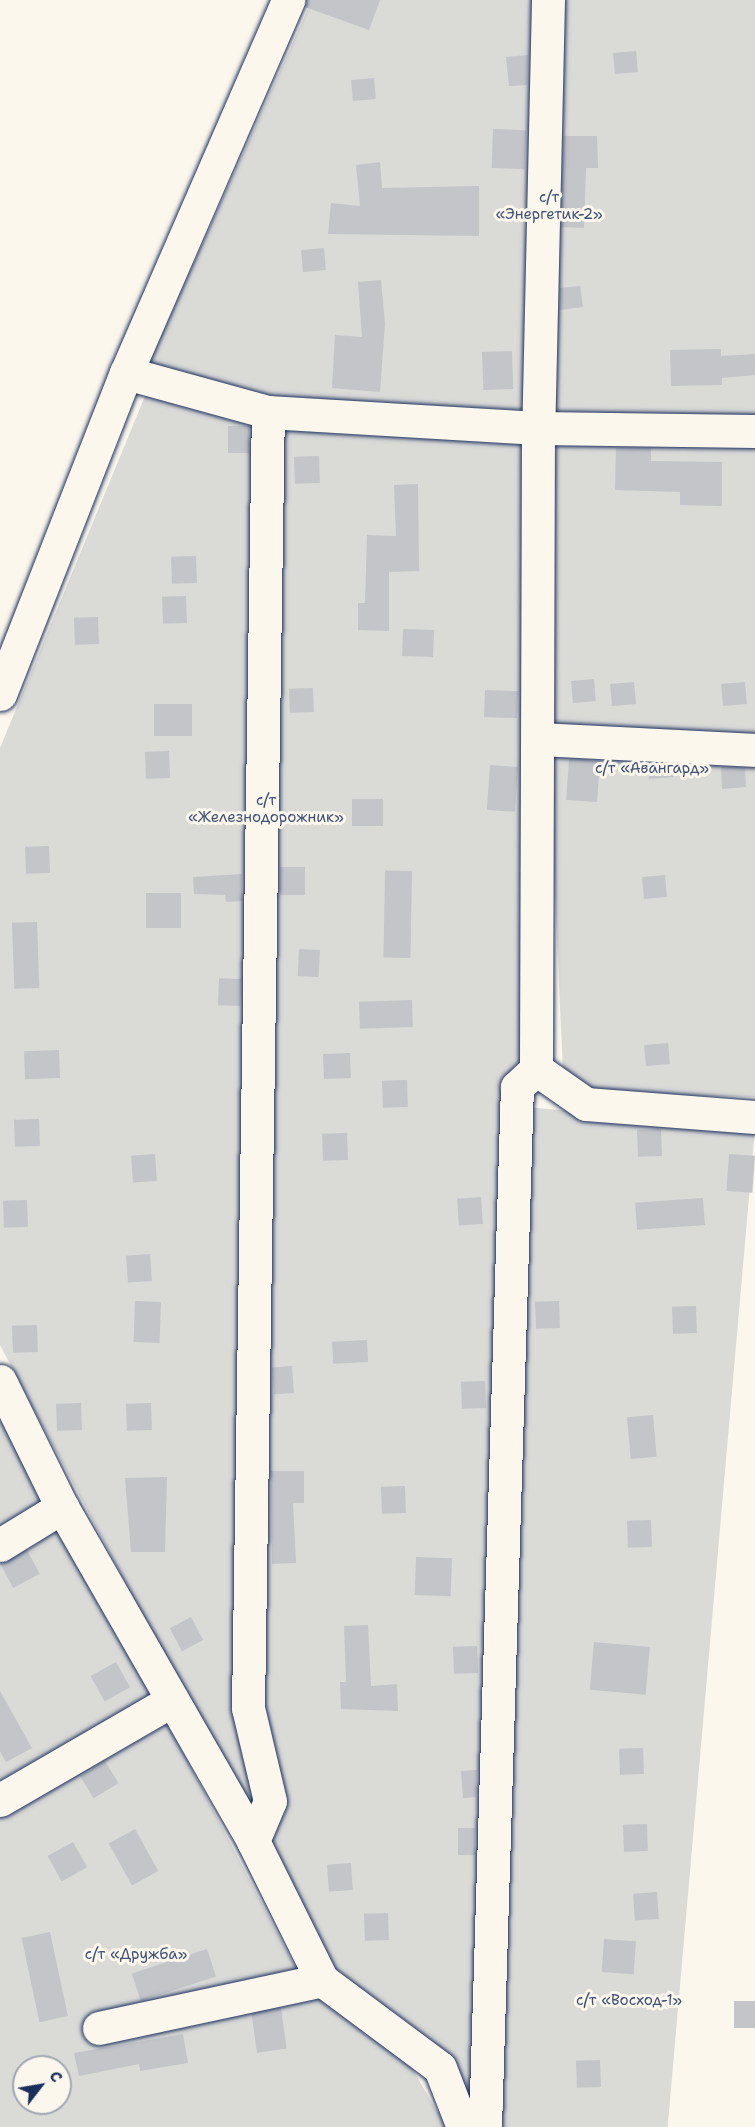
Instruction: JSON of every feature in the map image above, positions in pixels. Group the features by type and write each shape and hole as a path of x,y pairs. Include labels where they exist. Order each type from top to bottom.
{"street":[{"path":"0,694 126,373 288,0"},
{"path":"485,2127 517,1087 536,1069 541,739 538,428 548,0"},
{"path":"126,373 268,412 538,428 755,431"},
{"path":"253,1841 270,1801 248,1708 268,412"},
{"path":"541,739 755,750"},
{"path":"536,1069 585,1104 755,1117"},
{"path":"0,1381 62,1507 253,1841 322,1980 440,2068 464,2127"},
{"path":"0,1545 62,1507"},
{"path":"0,1800 171,1701"},
{"path":"99,2028 322,1980"}],"green space":[{"name":"с/т «Энергетик-2»","path":"312,0 755,0 755,419 278,400 148,365"},
{"name":"с/т «Железнодорожник»","path":"145,396 277,425 528,440 533,739 480,2080 331,1971 0,1345 0,748"},
{"name":"с/т «Авангард»","path":"556,441 755,443 755,1097 584,1093 563,1072 549,761"},
{"name":"с/т «Восход-1»","path":"526,1107 755,1127 668,2127 481,2127 437,2123"},
{"name":"с/т «Дружба»","path":"0,1402 304,1984 406,2058 446,2127 0,2127"}],"building":[{"path":"306,0 380,0 369,30 305,7"},
{"path":"636,51 638,72 615,74 613,53"},
{"path":"528,55 527,85 509,86 506,57"},
{"path":"374,78 376,99 353,101 351,80"},
{"path":"493,129 526,130 525,169 492,168"},
{"path":"564,136 597,136 598,168 586,168 584,228 561,227"},
{"path":"380,162 382,188 479,186 479,236 328,234 331,203 360,206 356,165"},
{"path":"324,248 326,270 303,272 301,250"},
{"path":"381,280 385,324 380,392 332,388 335,335 362,337 358,282"},
{"path":"580,286 583,307 560,310 560,288"},
{"path":"721,349 721,356 755,354 755,375 722,378 722,385 671,386 670,350"},
{"path":"512,351 513,389 483,390 482,352"},
{"path":"228,426 249,426 249,453 228,453"},
{"path":"616,448 651,448 651,461 722,462 722,506 680,505 680,492 615,490"},
{"path":"319,456 320,483 295,484 294,457"},
{"path":"418,484 419,571 389,572 389,631 358,630 358,603 365,603 367,535 396,536 394,485"},
{"path":"196,556 197,583 172,584 171,557"},
{"path":"186,596 187,623 163,624 162,597"},
{"path":"98,617 99,644 75,645 74,618"},
{"path":"403,629 434,630 433,657 402,656"},
{"path":"594,679 596,701 573,703 571,681"},
{"path":"634,682 636,704 612,706 610,684"},
{"path":"745,682 747,704 723,706 721,684"},
{"path":"313,688 314,712 290,713 289,689"},
{"path":"485,690 518,691 517,718 484,717"},
{"path":"154,704 192,704 192,736 154,736"},
{"path":"169,751 170,778 146,779 145,752"},
{"path":"569,759 600,761 597,802 566,800"},
{"path":"648,763 672,764 673,777 649,779"},
{"path":"490,765 518,767 515,812 487,810"},
{"path":"721,767 745,768 746,787 722,789"},
{"path":"352,799 383,799 383,826 352,826"},
{"path":"49,846 50,873 26,874 25,847"},
{"path":"280,867 305,867 305,895 280,895"},
{"path":"385,871 412,871 410,958 383,958"},
{"path":"242,874 242,901 226,902 225,895 194,894 193,877"},
{"path":"665,875 667,897 644,899 642,877"},
{"path":"146,893 181,893 181,928 146,928"},
{"path":"37,922 39,988 14,989 12,923"},
{"path":"299,949 320,950 319,977 298,976"},
{"path":"219,978 241,979 240,1006 218,1005"},
{"path":"412,1000 413,1027 360,1029 359,1002"},
{"path":"668,1043 670,1064 646,1066 644,1045"},
{"path":"59,1050 60,1078 25,1079 24,1051"},
{"path":"350,1053 351,1078 324,1079 323,1054"},
{"path":"407,1080 408,1107 383,1108 382,1081"},
{"path":"39,1119 40,1146 15,1147 14,1120"},
{"path":"661,1129 662,1156 638,1157 637,1130"},
{"path":"347,1133 348,1160 323,1161 322,1134"},
{"path":"155,1154 157,1181 133,1183 131,1156"},
{"path":"729,1154 755,1156 752,1193 726,1191"},
{"path":"481,1197 483,1224 459,1226 457,1199"},
{"path":"703,1198 705,1225 637,1230 635,1203"},
{"path":"27,1200 28,1227 4,1228 3,1201"},
{"path":"150,1254 152,1281 128,1283 126,1256"},
{"path":"135,1301 161,1302 160,1343 134,1342"},
{"path":"559,1301 560,1328 536,1329 535,1302"},
{"path":"696,1306 697,1333 673,1334 672,1307"},
{"path":"37,1325 38,1352 13,1353 12,1326"},
{"path":"367,1340 368,1362 333,1364 332,1342"},
{"path":"292,1366 294,1393 274,1394 272,1367"},
{"path":"485,1381 486,1408 462,1409 461,1382"},
{"path":"81,1403 82,1430 57,1431 56,1404"},
{"path":"151,1403 152,1430 127,1431 126,1404"},
{"path":"653,1415 657,1457 631,1459 627,1417"},
{"path":"271,1471 304,1471 304,1503 293,1503 296,1563 272,1564"},
{"path":"167,1477 165,1552 131,1552 125,1478"},
{"path":"405,1486 406,1513 382,1514 381,1487"},
{"path":"651,1520 652,1547 628,1548 627,1521"},
{"path":"27,1550 40,1574 13,1588 1,1564"},
{"path":"416,1557 452,1558 451,1596 415,1595"},
{"path":"191,1617 203,1640 182,1651 170,1628"},
{"path":"368,1625 371,1686 397,1684 398,1711 341,1709 340,1682 346,1682 344,1626"},
{"path":"594,1642 650,1647 646,1695 590,1690"},
{"path":"477,1646 478,1673 454,1674 453,1647"},
{"path":"116,1662 130,1687 105,1701 91,1676"},
{"path":"0,1691 32,1748 6,1762 0,1751"},
{"path":"643,1748 644,1774 620,1775 619,1749"},
{"path":"105,1761 118,1783 94,1798 80,1776"},
{"path":"477,1770 476,1797 463,1798 461,1771"},
{"path":"647,1824 648,1851 624,1852 623,1825"},
{"path":"458,1828 475,1828 475,1855 458,1855"},
{"path":"135,1829 158,1871 132,1886 109,1844"},
{"path":"73,1842 87,1867 62,1881 48,1856"},
{"path":"351,1863 353,1890 329,1892 327,1865"},
{"path":"657,1892 659,1919 635,1921 633,1894"},
{"path":"388,1913 389,1940 365,1941 364,1914"},
{"path":"50,1932 68,2016 40,2022 22,1938"},
{"path":"604,1939 636,1941 634,1974 602,1972"},
{"path":"207,1949 216,1977 141,2001 132,1973"},
{"path":"734,2001 755,2001 755,2028 734,2028"},
{"path":"281,2008 287,2049 257,2053 251,2012"},
{"path":"183,2034 188,2063 140,2071 139,2064 79,2076 74,2053"},
{"path":"600,2060 601,2087 577,2088 576,2061"}]}
